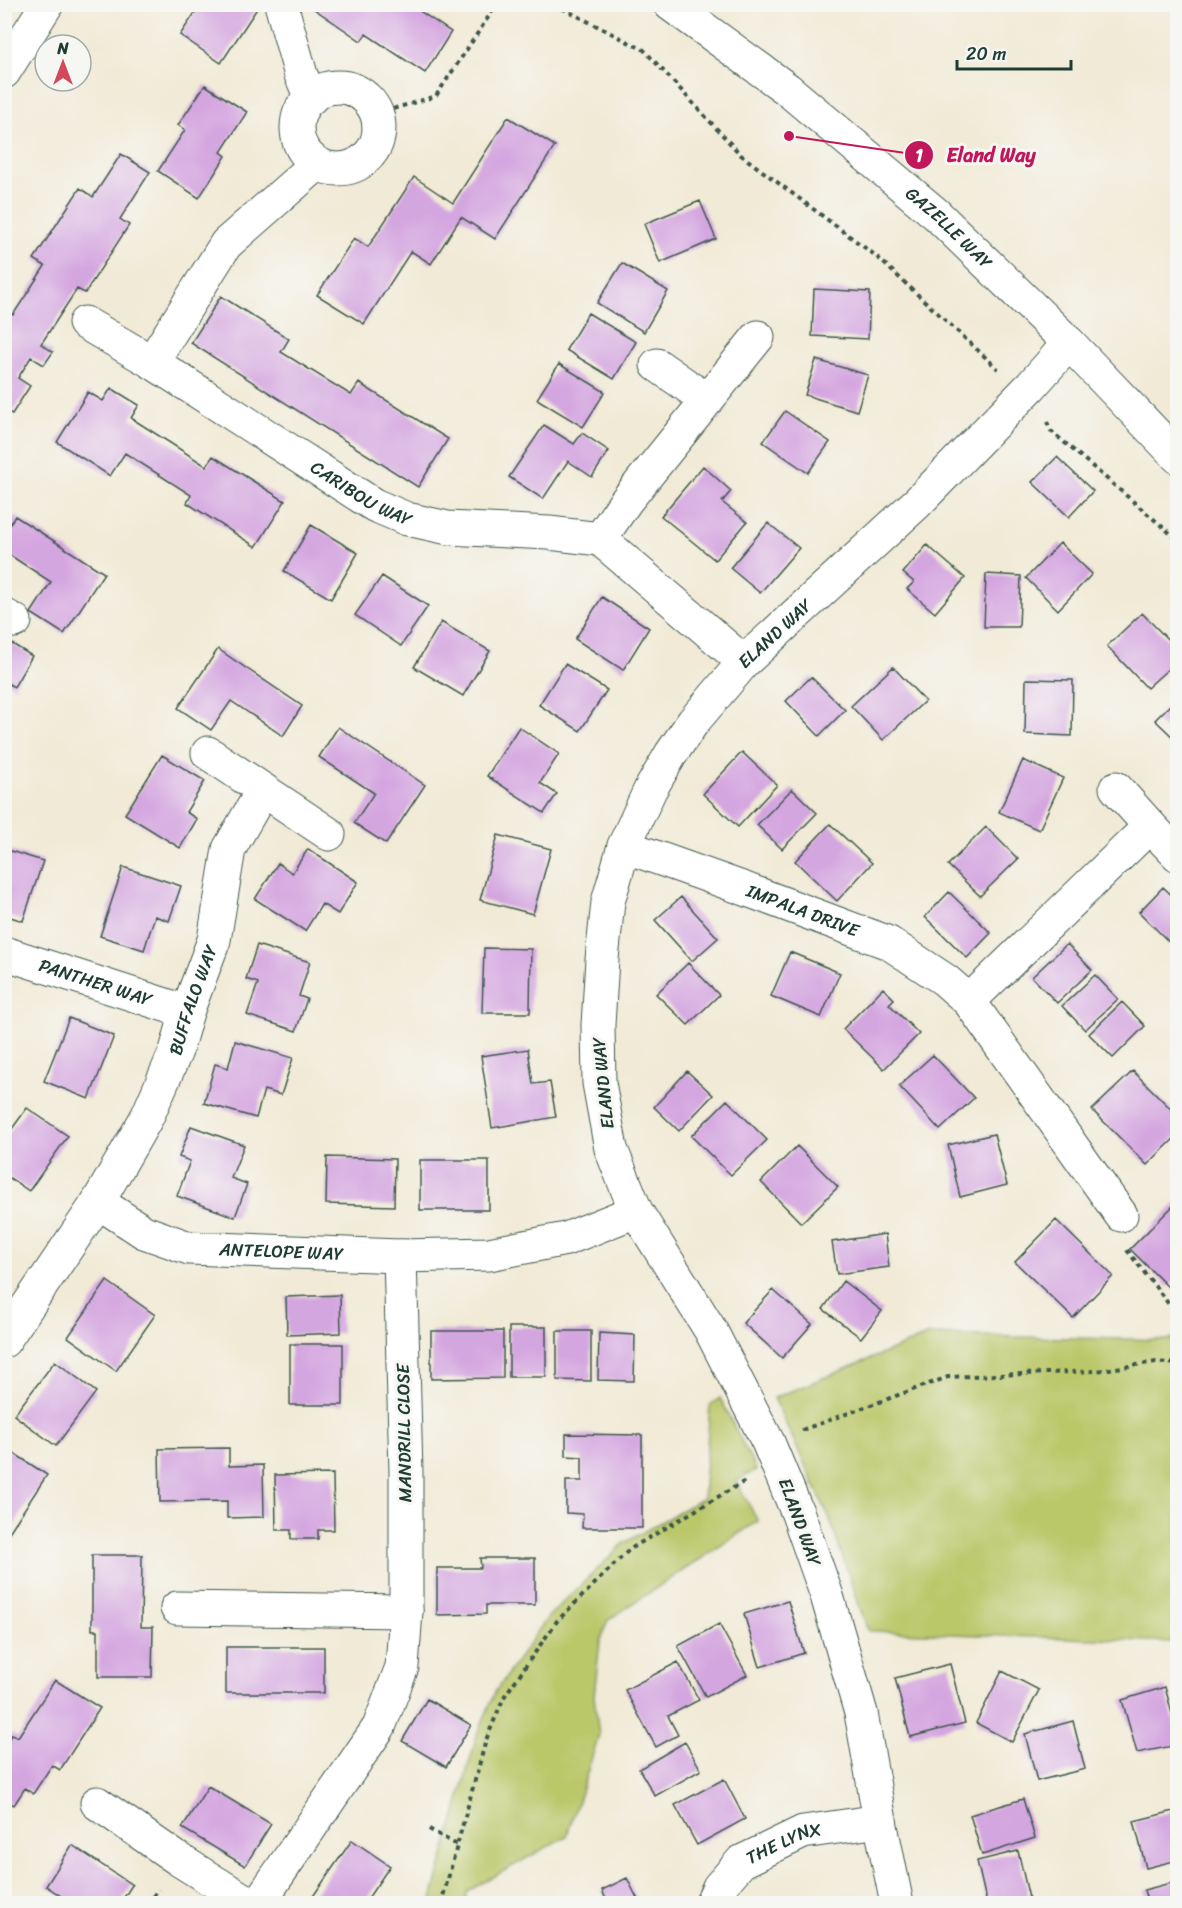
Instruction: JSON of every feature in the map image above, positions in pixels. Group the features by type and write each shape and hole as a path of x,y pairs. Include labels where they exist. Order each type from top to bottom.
{"street":[{"path":"4,72 47,4"},
{"path":"281,4 301,75 311,98"},
{"name":"GAZELLE WAY","path":"670,4 787,89 936,214 1069,343 1178,457"},
{"path":"329,88 344,88 358,92 369,102 376,114 379,128 375,145 367,157 355,165 342,169 327,168 317,164 306,154 299,141 297,127 299,113 311,98 329,88"},
{"path":"152,362 226,244 317,164"},
{"name":"CARIBOU WAY","path":"85,323 152,362 374,505 407,519 448,528 549,533 600,540"},
{"path":"744,662 600,540 626,501 758,337"},
{"name":"ELAND WAY","path":"897,1904 861,1713 827,1596 773,1452 711,1332 636,1211 611,1149 600,1083 598,1014 608,902 624,846 650,790 670,754 693,722 744,662 917,503 1031,386 1069,343"},
{"path":"657,366 707,400"},
{"path":"208,753 329,834"},
{"path":"1116,788 1178,855"},
{"name":"BUFFALO WAY","path":"98,1202 147,1117 176,1051 187,1012 214,940 230,849 263,790"},
{"path":"969,1001 1150,826"},
{"name":"IMPALA DRIVE","path":"624,846 890,943 945,980 969,1001 1121,1215"},
{"name":"PANTHER WAY","path":"4,953 187,1012"},
{"path":"4,1341 98,1202"},
{"name":"ANTELOPE WAY","path":"98,1202 144,1232 189,1248 400,1256 489,1254 566,1239 636,1211"},
{"name":"MANDRILL CLOSE","path":"258,1904 379,1727 402,1667 406,1611 406,1473 400,1256"},
{"path":"177,1608 406,1611"},
{"path":"97,1803 178,1859 250,1904"},
{"name":"THE LYNX","path":"711,1904 719,1887 741,1862 750,1857 803,1832 880,1821"}],"path":[{"path":"376,114 436,96 497,4"},
{"path":"554,4 644,50 741,155 876,256 994,367 1031,386 1051,431 1178,540"},
{"path":"1121,1215 1112,1230 1178,1316"},
{"path":"441,1904 486,1740 504,1697 556,1621 630,1549 773,1452 948,1377 1096,1371 1156,1362 1178,1364"},
{"path":"429,1829 457,1845"}],"green space":[{"path":"929,1335 1169,1340 1177,1335 1177,1642 868,1631 829,1517 774,1398"},
{"path":"720,1398 756,1470 736,1481 758,1521 608,1620 600,1641 594,1696 599,1735 567,1836 468,1891 465,1903 431,1903 476,1738 495,1692 548,1617 624,1543 703,1498 710,1405"}],"building":[{"path":"201,4 260,4 221,63 180,35"},
{"path":"307,4 409,4 451,32 425,73 366,34 361,41"},
{"path":"205,85 247,112 221,152 226,156 199,198 158,171 185,130 178,125"},
{"path":"508,117 555,146 495,239 461,217 431,264 411,251 364,324 317,295 354,238 368,247 414,177 453,203"},
{"path":"121,154 150,172 120,219 129,225 85,293 77,289 41,344 53,352 44,365 31,357 18,378 30,386 12,414 4,410 4,309 13,315 45,266 34,259 80,188 93,197"},
{"path":"700,201 716,239 660,263 644,224"},
{"path":"622,263 668,291 644,332 597,303"},
{"path":"814,289 870,292 868,339 812,336"},
{"path":"221,296 289,339 281,352 351,395 359,383 448,439 418,487 191,343"},
{"path":"588,313 636,342 614,379 566,350"},
{"path":"816,360 868,375 857,411 805,395"},
{"path":"559,364 605,392 583,427 537,399"},
{"path":"111,388 139,405 131,418 206,466 213,456 285,501 256,547 187,503 191,495 125,453 110,476 57,442 88,392 103,401"},
{"path":"785,411 830,442 808,473 763,442"},
{"path":"544,425 574,444 582,433 609,451 592,477 568,461 543,499 509,477"},
{"path":"1057,457 1093,491 1069,517 1032,482"},
{"path":"703,466 731,491 722,502 747,522 715,560 661,516"},
{"path":"15,516 104,573 64,634 31,613 51,582 5,552 5,532"},
{"path":"768,523 799,548 760,593 730,568"},
{"path":"311,525 358,553 331,599 284,571"},
{"path":"1060,543 1092,574 1058,610 1026,578"},
{"path":"927,545 965,578 935,613 907,589 914,582 903,573"},
{"path":"986,574 1021,576 1019,627 984,627"},
{"path":"382,576 428,606 401,646 355,615"},
{"path":"602,597 649,628 623,670 575,639"},
{"path":"1142,613 1178,650 1178,660 1147,688 1107,646"},
{"path":"441,622 490,651 463,696 414,667"},
{"path":"4,639 32,656 14,687 4,681"},
{"path":"218,649 302,706 283,736 231,701 211,730 178,708"},
{"path":"565,664 607,690 580,731 539,705"},
{"path":"893,667 925,701 883,740 851,706"},
{"path":"811,677 845,710 819,736 786,701"},
{"path":"1026,679 1073,680 1072,736 1025,734"},
{"path":"1178,697 1178,742 1155,720"},
{"path":"338,727 425,785 386,844 354,823 374,793 319,757"},
{"path":"519,727 559,754 540,783 557,794 544,813 487,776"},
{"path":"742,752 777,785 738,827 703,794"},
{"path":"162,755 205,781 186,812 197,819 180,848 125,814"},
{"path":"1023,760 1063,778 1039,830 999,812"},
{"path":"792,789 817,813 782,849 757,825"},
{"path":"830,824 872,863 837,901 795,861"},
{"path":"986,827 1018,859 980,896 948,865"},
{"path":"498,835 551,849 533,914 480,900"},
{"path":"4,849 43,861 23,921 4,915"},
{"path":"308,849 358,882 338,914 322,904 305,931 255,899 278,863 292,873"},
{"path":"123,867 181,886 169,921 155,916 144,950 100,936"},
{"path":"1163,887 1178,901 1178,951 1139,912"},
{"path":"949,892 991,933 967,958 925,917"},
{"path":"681,897 718,938 692,961 655,920"},
{"path":"1067,944 1092,970 1057,1003 1032,977"},
{"path":"257,945 310,962 299,996 307,999 296,1031 247,1015 258,983 246,979"},
{"path":"484,948 531,949 530,1013 482,1013"},
{"path":"790,952 840,973 821,1017 771,996"},
{"path":"688,963 719,995 688,1025 656,994"},
{"path":"1095,975 1118,999 1085,1030 1062,1006"},
{"path":"883,988 894,999 889,1004 919,1034 884,1069 843,1029"},
{"path":"1122,1002 1145,1026 1113,1058 1089,1034"},
{"path":"69,1018 114,1036 89,1099 44,1081"},
{"path":"235,1041 293,1058 281,1095 264,1090 256,1118 204,1103 215,1064 228,1068"},
{"path":"528,1049 533,1084 550,1082 556,1117 492,1128 481,1056"},
{"path":"933,1055 974,1098 940,1130 899,1086"},
{"path":"687,1071 713,1095 679,1131 654,1107"},
{"path":"1133,1071 1178,1116 1178,1135 1147,1165 1092,1110"},
{"path":"727,1100 767,1140 731,1175 691,1136"},
{"path":"27,1108 68,1136 29,1191 4,1174 4,1140"},
{"path":"191,1126 244,1145 231,1178 247,1184 235,1217 177,1196 190,1161 179,1157"},
{"path":"994,1134 1007,1185 960,1197 948,1145"},
{"path":"797,1146 838,1187 801,1223 761,1182"},
{"path":"327,1157 395,1159 394,1206 326,1204"},
{"path":"420,1160 489,1160 489,1210 420,1210"},
{"path":"1178,1201 1178,1278 1168,1287 1130,1249"},
{"path":"1056,1220 1113,1276 1073,1318 1015,1262"},
{"path":"885,1234 889,1267 837,1274 832,1242"},
{"path":"107,1281 155,1315 116,1371 68,1337"},
{"path":"843,1281 882,1311 861,1338 823,1309"},
{"path":"773,1290 812,1324 782,1358 743,1323"},
{"path":"340,1295 341,1333 287,1335 286,1297"},
{"path":"509,1327 546,1327 546,1377 509,1377"},
{"path":"431,1331 503,1331 503,1378 431,1379"},
{"path":"557,1331 591,1331 591,1381 557,1380"},
{"path":"599,1333 635,1335 634,1381 598,1380"},
{"path":"290,1344 343,1344 343,1405 290,1405"},
{"path":"55,1361 96,1392 56,1446 14,1415"},
{"path":"566,1434 642,1435 642,1528 582,1528 583,1514 566,1513 566,1481 582,1481 582,1457 566,1456"},
{"path":"229,1448 229,1466 263,1465 264,1517 227,1518 227,1501 160,1502 159,1449"},
{"path":"9,1450 47,1475 4,1540 4,1457"},
{"path":"333,1474 334,1530 318,1530 318,1539 291,1539 291,1530 276,1530 275,1475"},
{"path":"92,1555 142,1555 141,1627 153,1627 152,1677 98,1677 98,1630 92,1630"},
{"path":"480,1558 535,1558 535,1605 486,1605 486,1614 437,1615 437,1568 481,1568"},
{"path":"788,1601 804,1653 760,1667 744,1614"},
{"path":"719,1624 747,1675 706,1697 678,1646"},
{"path":"226,1647 324,1647 324,1693 226,1693"},
{"path":"678,1662 699,1700 668,1716 678,1735 656,1747 625,1690"},
{"path":"950,1664 965,1723 910,1737 895,1678"},
{"path":"1002,1671 1039,1690 1012,1742 976,1723"},
{"path":"55,1680 100,1708 60,1770 52,1765 33,1794 25,1788 14,1805 4,1799 4,1745 12,1734 18,1737"},
{"path":"1165,1687 1178,1736 1178,1745 1137,1753 1122,1700"},
{"path":"427,1699 471,1725 446,1767 402,1741"},
{"path":"1073,1721 1085,1769 1037,1781 1025,1734"},
{"path":"685,1742 701,1770 655,1796 639,1769"},
{"path":"724,1779 745,1819 697,1845 675,1805"},
{"path":"208,1786 271,1824 245,1866 182,1828"},
{"path":"1023,1799 1035,1838 982,1855 970,1815"},
{"path":"1178,1810 1178,1860 1146,1868 1134,1821"},
{"path":"352,1840 390,1866 364,1904 310,1904 309,1902"},
{"path":"72,1845 132,1885 120,1904 73,1904 46,1886"},
{"path":"1018,1851 1029,1898 1007,1904 987,1904 977,1861"},
{"path":"627,1878 640,1904 608,1904 602,1890"},
{"path":"1178,1881 1178,1904 1148,1904 1144,1890"}],"place":[{"name":"Eland Way","path":"789,136"}]}
